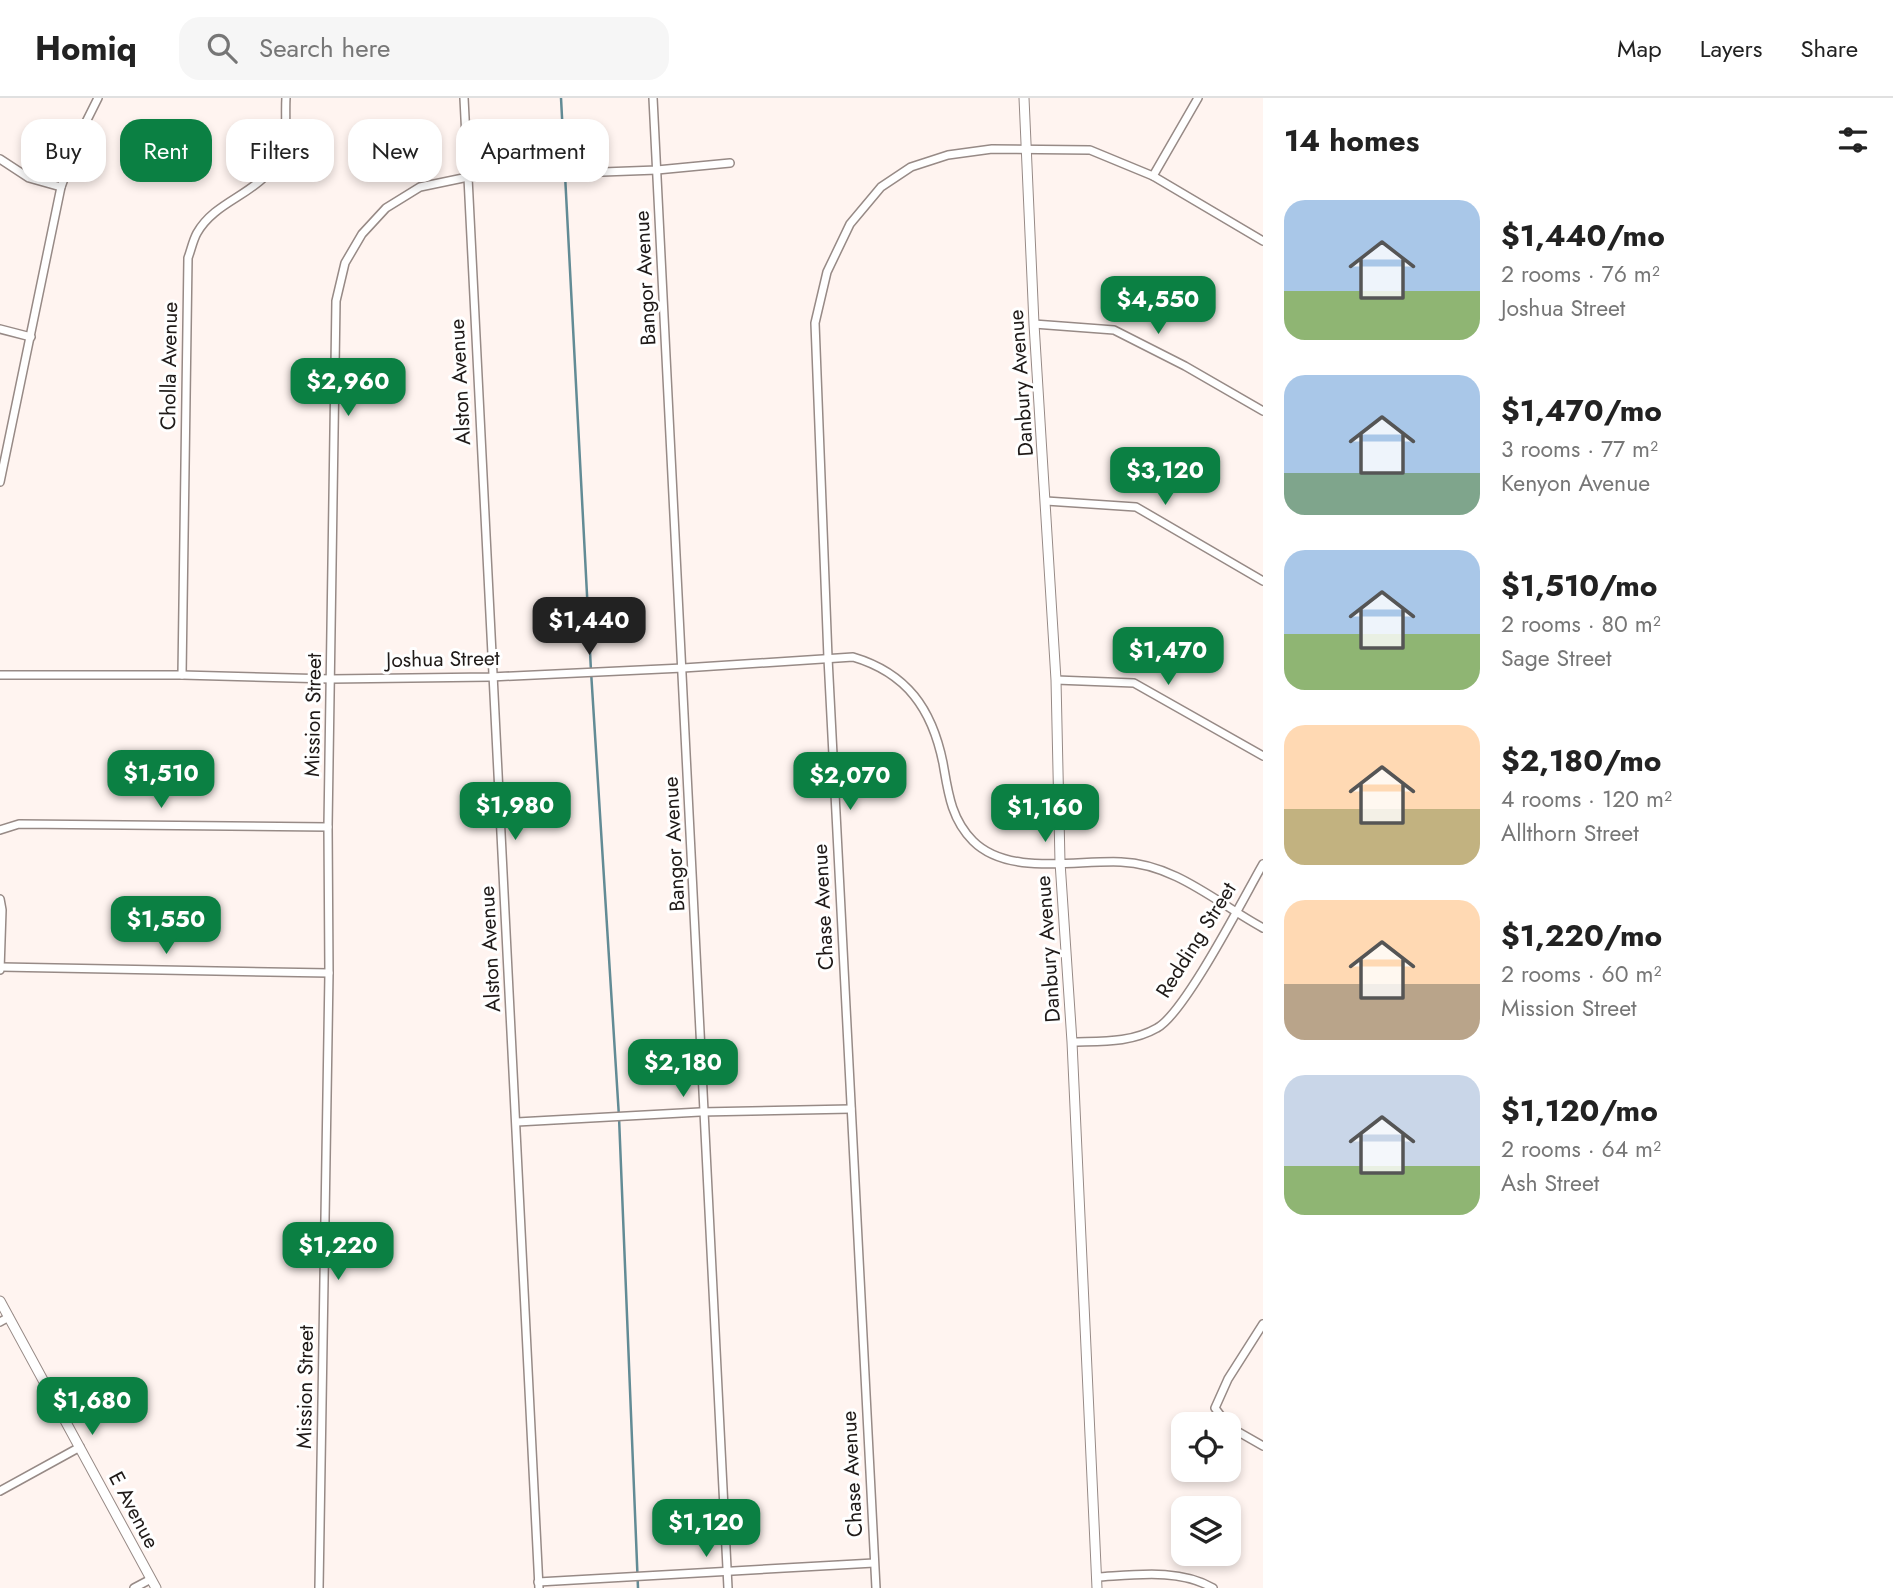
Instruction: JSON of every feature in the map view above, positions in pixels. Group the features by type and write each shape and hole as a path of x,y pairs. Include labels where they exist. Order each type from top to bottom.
{"street":[{"path":"0,482 61,187 80,132 97,98"},
{"name":"Cholla Avenue","path":"182,675 188,258 198,231 217,212 253,189 274,169 285,141 286,98"},
{"name":"Alston Avenue","path":"464,98 465,119"},
{"name":"Bangor Avenue","path":"653,98 728,1588"},
{"name":"Danbury Avenue","path":"1024,98 1034,324 1056,680 1060,862 1072,1042 1097,1588"},
{"path":"1153,176 1198,98"},
{"name":"Chase Avenue","path":"876,1588 828,658 815,323 827,272 850,224 881,187 911,167 947,155 1027,149 1090,150 1153,176 1263,241"},
{"path":"0,159 29,178 61,187"},
{"name":"Mission Street","path":"609,172 730,163"},
{"name":"Mission Street","path":"318,1588 329,973 328,827 336,300 345,263 362,234 386,208 421,187 456,180"},
{"name":"Alston Avenue","path":"468,182 538,1585"},
{"path":"1034,324 1114,330 1185,366 1263,411"},
{"path":"0,330 31,337"},
{"path":"1046,501 1136,507 1263,581"},
{"name":"Joshua Street","path":"0,675 182,675 331,679 491,677 853,657 876,664 894,674 909,688 935,732 952,809 973,841 1003,860 1033,864 1125,862 1180,876 1235,913 1263,928"},
{"path":"1056,680 1134,683 1263,756"},
{"path":"0,830 19,824 328,827"},
{"name":"Redding Street","path":"1072,1042 1126,1040 1159,1027 1190,990 1263,864"},
{"path":"0,899 1,969 329,973"},
{"path":"517,1122 851,1109"},
{"name":"E Avenue","path":"0,1301 153,1583"},
{"path":"0,1322 9,1317"},
{"path":"1217,1412 1214,1408 1228,1379 1263,1324"},
{"path":"1241,1433 1263,1446"},
{"path":"0,1491 80,1447"},
{"path":"538,1585 874,1563"},
{"path":"1096,1577 1152,1574 1202,1582 1213,1588"},
{"path":"134,1588 153,1583"}],"waterway":[{"path":"561,98 591,671 619,1117 638,1588"}]}
